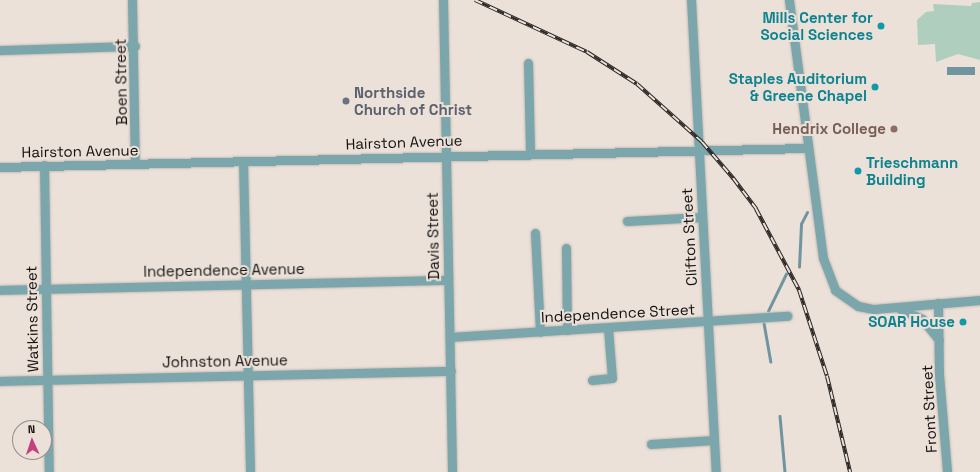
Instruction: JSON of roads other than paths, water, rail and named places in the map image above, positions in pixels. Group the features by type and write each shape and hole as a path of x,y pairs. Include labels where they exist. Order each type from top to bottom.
{"street":[{"name":"Boen Street","path":"132,0 135,164"},
{"name":"Davis Street","path":"442,0 452,472"},
{"name":"Clifton Street","path":"691,0 716,472"},
{"path":"789,0 823,258 827,276 843,298 874,309 980,300"},
{"path":"0,50 134,46"},
{"path":"528,63 530,154"},
{"name":"Hairston Avenue","path":"0,167 446,155 808,148"},
{"path":"243,161 250,472"},
{"name":"Watkins Street","path":"44,165 49,472"},
{"path":"627,221 702,217"},
{"path":"536,233 540,332"},
{"path":"566,248 567,330"},
{"name":"Independence Avenue","path":"0,290 448,280"},
{"name":"Front Street","path":"938,303 941,344 939,374 947,472"},
{"name":"Front Street","path":"895,308 922,319 941,344"},
{"name":"Independence Street","path":"450,337 787,316"},
{"path":"592,380 612,378 608,328"},
{"name":"Johnston Avenue","path":"0,381 451,370"},
{"path":"651,444 714,440"}],"water":[{"path":"947,67 975,67 975,75 947,75"}],"waterway":[{"path":"799,267 801,224 807,212"},
{"path":"768,311 786,274"},
{"path":"764,323 771,361"},
{"path":"780,416 785,472"}],"railway":[{"path":"475,0 587,52 637,84 702,142 733,178 756,209 799,290 827,376 850,472"}],"place":[{"name":"Mills Center for Social Sciences","path":"881,26"},
{"name":"Staples Auditorium & Greene Chapel","path":"875,87"},
{"name":"Northside Church of Christ","path":"346,101"},
{"name":"Hendrix College","path":"894,129"},
{"name":"Trieschmann Building","path":"858,171"},
{"name":"SOAR House","path":"963,322"}]}
